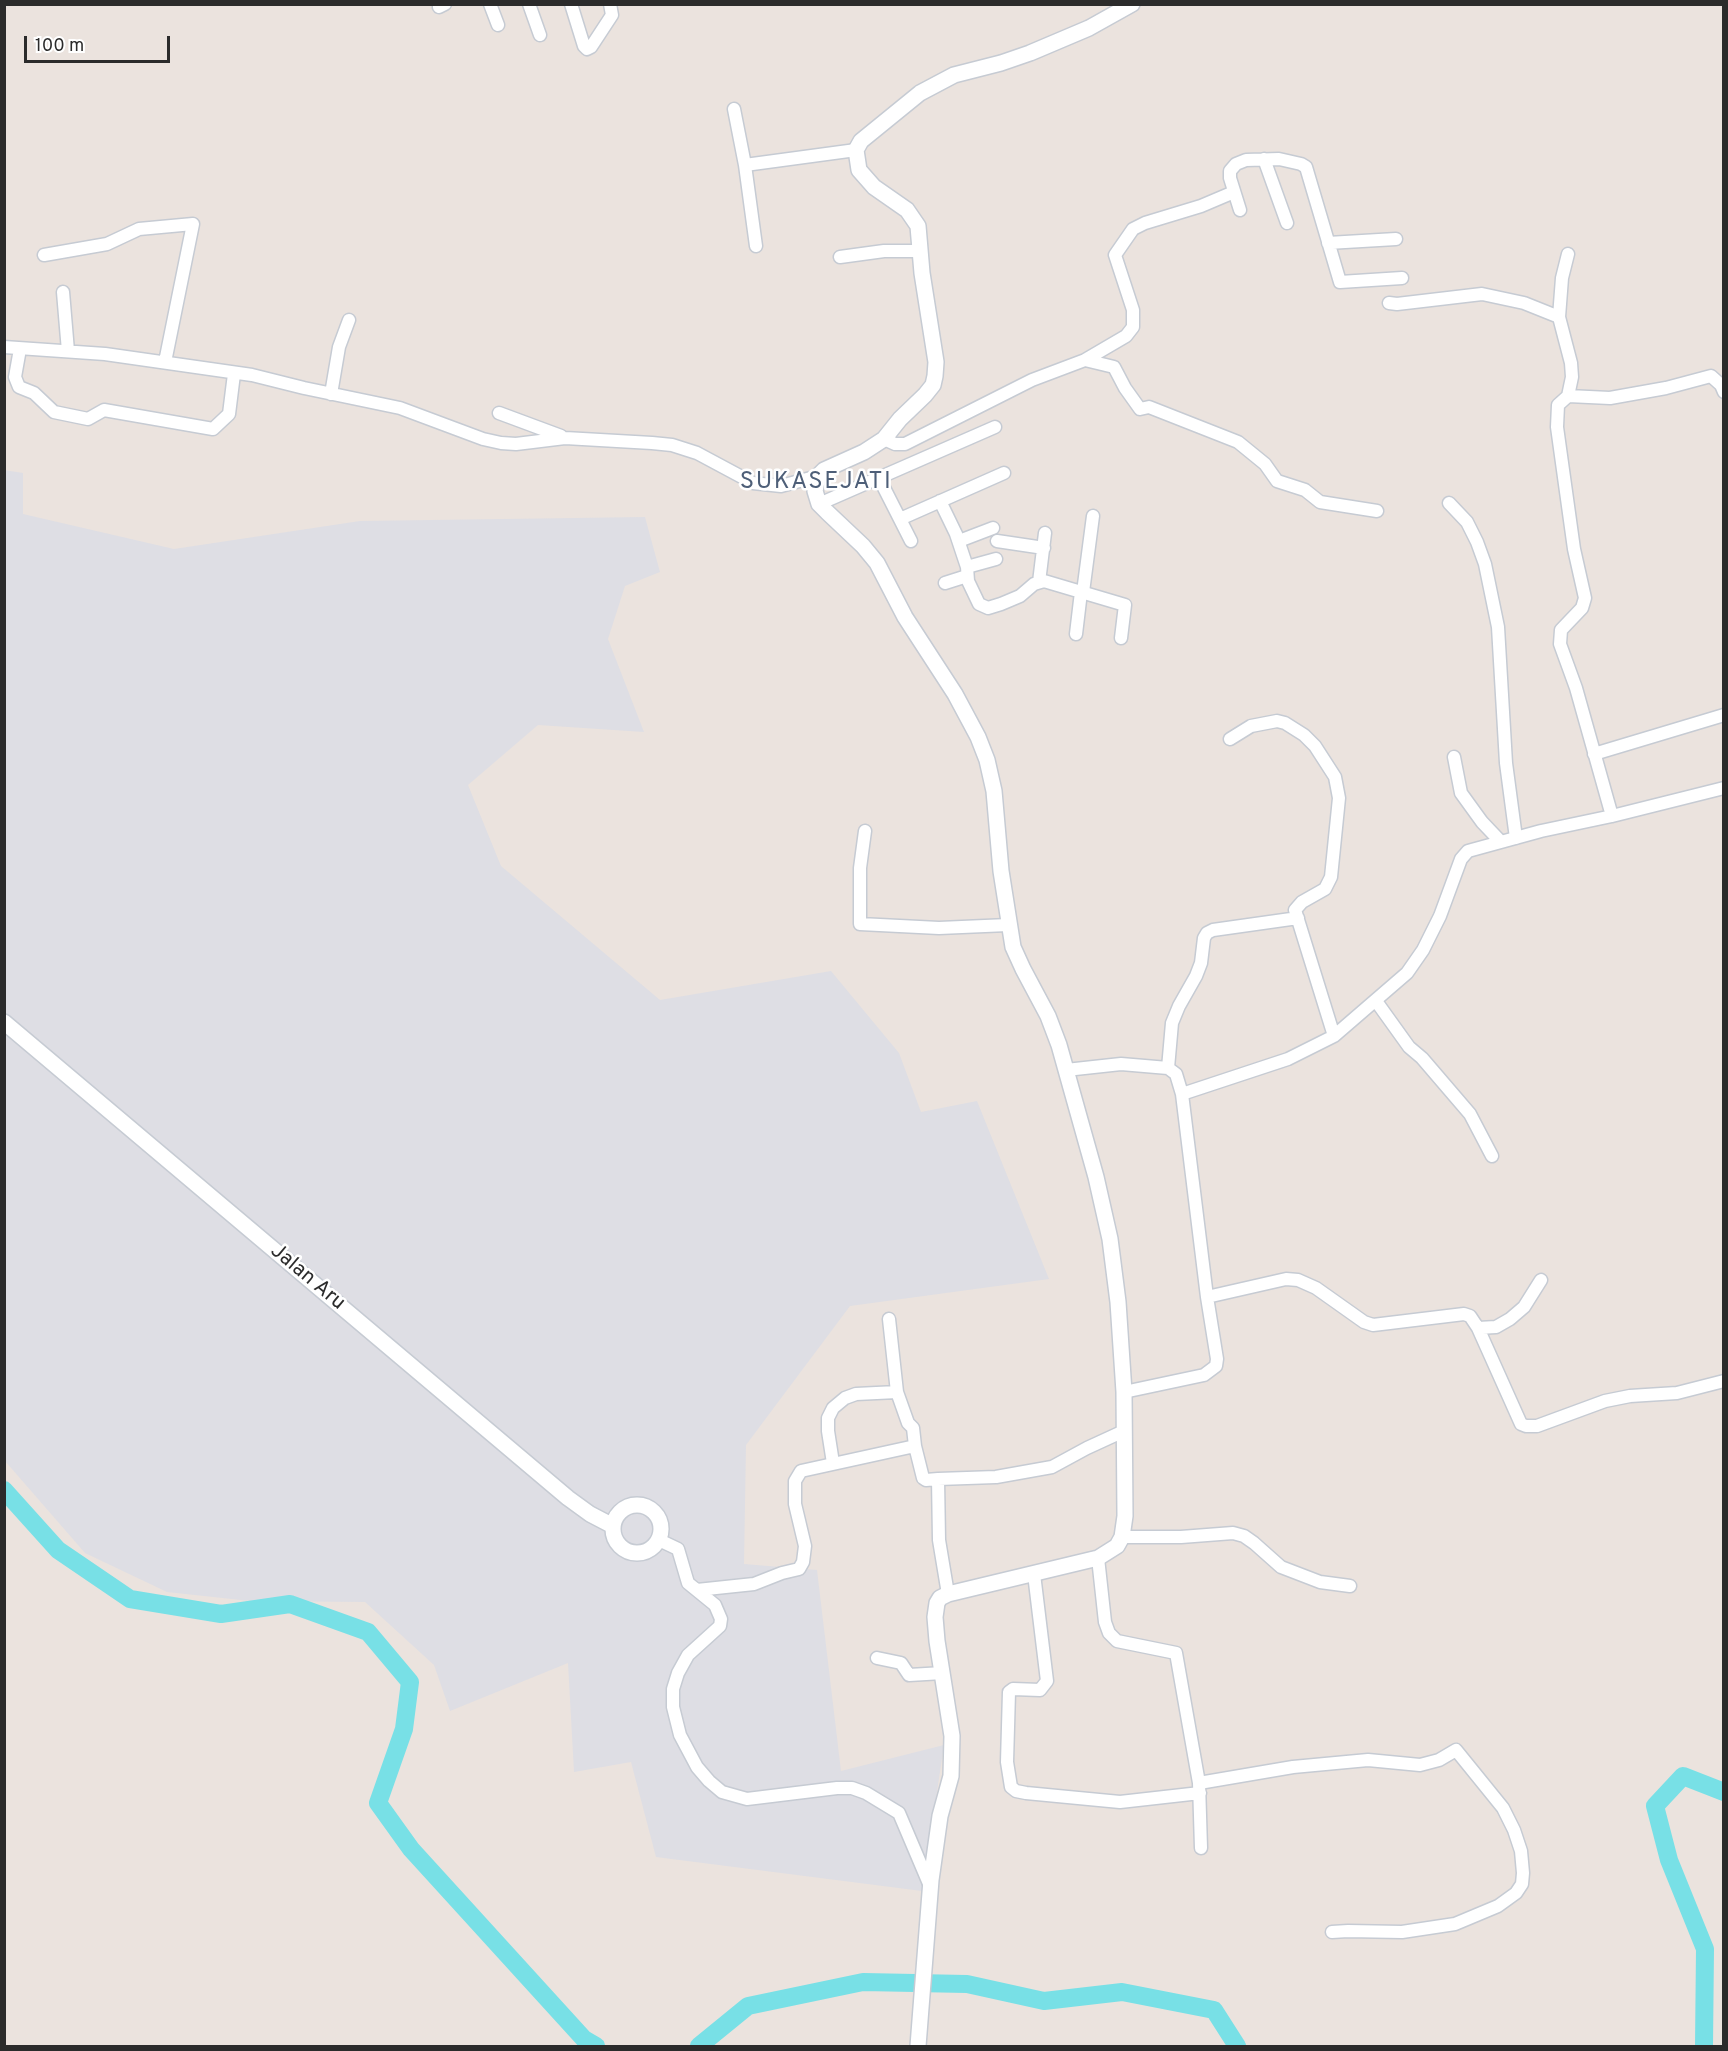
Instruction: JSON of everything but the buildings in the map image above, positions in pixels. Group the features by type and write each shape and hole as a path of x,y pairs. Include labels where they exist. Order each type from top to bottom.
{"street":[{"path":"490,4 498,25"},
{"path":"529,4 540,35"},
{"path":"571,4 587,49 591,48 612,15 610,4"},
{"path":"4,347 20,350 68,351 252,375 400,408 483,439 501,443 516,444 565,438 672,445 697,453 753,483 781,486 818,476 824,470 864,452 884,439 900,419 925,395 933,384 935,376 936,362 922,273 919,234 914,218 864,177 856,160 856,150 861,141 920,93 936,84 962,73 1030,53 1089,28 1132,4"},
{"path":"734,109 745,165 756,246"},
{"path":"745,165 856,150"},
{"path":"1264,159 1287,223"},
{"path":"1240,210 1230,171 1236,164 1246,160 1264,159 1279,159 1301,164 1306,168 1340,282 1402,278"},
{"path":"884,439 896,444 905,444 1032,380 1085,360 1126,336 1132,327 1133,309 1115,255 1133,229 1145,223 1201,207 1234,192"},
{"path":"44,255 107,244 139,229 193,224 165,362"},
{"path":"1328,243 1396,239"},
{"path":"840,257 884,251 921,251"},
{"path":"1568,254 1560,288 1559,317 1571,363 1572,377 1568,396 1558,405 1557,427 1574,549 1585,598 1582,608 1561,630 1560,644 1576,688 1612,816"},
{"path":"63,292 68,351"},
{"path":"1389,303 1482,294 1524,303 1559,317"},
{"path":"331,394 339,347 349,320"},
{"path":"20,350 15,377 18,387 34,393 54,412 88,419 104,410 213,429 230,414 234,374"},
{"path":"1085,360 1114,367 1125,388 1140,408 1149,407 1238,442 1265,464 1277,481 1305,490 1320,502 1377,511"},
{"path":"1568,396 1610,398 1711,376 1721,385 1724,392"},
{"path":"498,413 565,438"},
{"path":"819,504 995,427"},
{"path":"900,519 1004,473"},
{"path":"818,476 815,491 819,504 863,546 876,563 905,617 955,694 978,737 992,778 1008,925 1013,947 1048,1016 1066,1070 1096,1177 1110,1239 1118,1302 1124,1392 1125,1483 1122,1537 1117,1546 1098,1558 948,1594 940,1598 937,1603 935,1617 952,1736 951,1776 940,1816 930,1887 919,2042"},
{"path":"879,478 911,541"},
{"path":"940,501 959,542 976,601 988,608 1020,596 1039,582 1044,581 1125,605 1121,638"},
{"path":"1449,503 1467,522 1477,542 1485,564 1498,627 1506,763 1516,838"},
{"path":"1076,634 1093,516"},
{"path":"959,542 993,528"},
{"path":"1039,582 1045,533"},
{"path":"997,541 1044,548"},
{"path":"945,583 996,559"},
{"path":"1594,754 1724,716"},
{"path":"1230,739 1251,726 1276,721 1285,723 1304,735 1315,746 1335,777 1339,798 1331,878 1325,889 1297,906 1295,910 1334,1036"},
{"path":"1454,757 1461,793 1482,822 1501,842"},
{"path":"1182,1094 1288,1059 1315,1047 1334,1036 1376,1001 1407,973 1423,950 1440,915 1464,854 1468,851 1724,788"},
{"path":"865,831 860,868 860,924 939,928 1008,925"},
{"path":"1168,1068 1172,1023 1196,976 1207,933 1213,930 1298,918"},
{"path":"1376,1001 1409,1047 1422,1058 1470,1114 1492,1156"},
{"name":"Jalan Aru","path":"4,1022 568,1498 590,1514 613,1526"},
{"path":"1066,1070 1121,1064 1168,1068 1176,1074 1182,1094 1207,1298 1217,1359 1216,1366 1204,1375 1124,1392"},
{"path":"1207,1298 1286,1279 1298,1280 1316,1288 1369,1324 1407,1323 1464,1314 1473,1319 1478,1328 1521,1424 1526,1426 1537,1426 1605,1401 1630,1396 1677,1393 1724,1381"},
{"path":"1478,1328 1496,1327 1510,1319 1524,1307 1541,1280"},
{"path":"889,1319 897,1392 908,1423 913,1428 915,1446 924,1479 996,1477 1052,1467 1124,1431"},
{"path":"832,1464 828,1418 833,1408 845,1398 856,1394 897,1392"},
{"path":"697,1590 754,1584 799,1569 803,1562 805,1546 795,1504 795,1481 801,1472 915,1446"},
{"path":"938,1479 939,1540 948,1594"},
{"path":"629,1506 645,1506 652,1510 661,1524 659,1540 649,1550 634,1553 627,1551 616,1541 613,1526 621,1511 629,1506"},
{"path":"1122,1537 1181,1537 1233,1533 1244,1536 1254,1543 1281,1567 1320,1581 1350,1586"},
{"path":"659,1540 678,1549 688,1584 715,1605 721,1619 720,1626 688,1655 678,1673 673,1689 673,1707 680,1735 697,1767 722,1792 747,1799 837,1788 852,1788 866,1793 899,1813 930,1887"},
{"path":"1098,1558 1105,1622 1109,1633 1117,1641 1176,1653 1200,1788 1201,1848"},
{"path":"1034,1574 1047,1681 1046,1686 1040,1690 1013,1689 1009,1692 1007,1762 1011,1787 1016,1791 1120,1802 1200,1788 1293,1767 1368,1760 1420,1765 1439,1760 1455,1750 1503,1808 1521,1851 1522,1884 1516,1893 1498,1906 1455,1924 1402,1932 1332,1932"},
{"path":"877,1658 901,1664 909,1676 944,1673"}],"shaded area":[{"path":"4,470 23,473 23,514 174,549 360,521 645,517 660,572 625,586 608,639 644,732 538,725 468,785 501,866 660,1000 831,971 899,1053 921,1112 977,1101 1049,1279 850,1306 746,1445 744,1564 817,1570 841,1771 944,1745 922,1891 656,1857 631,1762 574,1772 568,1663 450,1711 434,1665 365,1602 250,1601 167,1592 85,1553 5,1461"}],"waterway":[{"path":"4,1490 58,1550 130,1599 221,1614 290,1604 368,1632 410,1682 404,1729 378,1803 411,1849 584,2039 596,2046"},
{"path":"1704,2046 1705,1949 1669,1860 1655,1806 1683,1776 1724,1792"},
{"path":"699,2046 748,2006 863,1982 967,1984 1044,2001 1122,1992 1214,2010 1237,2046"}],"district":[{"name":"SUKASEJATI","path":"816,483"}]}
